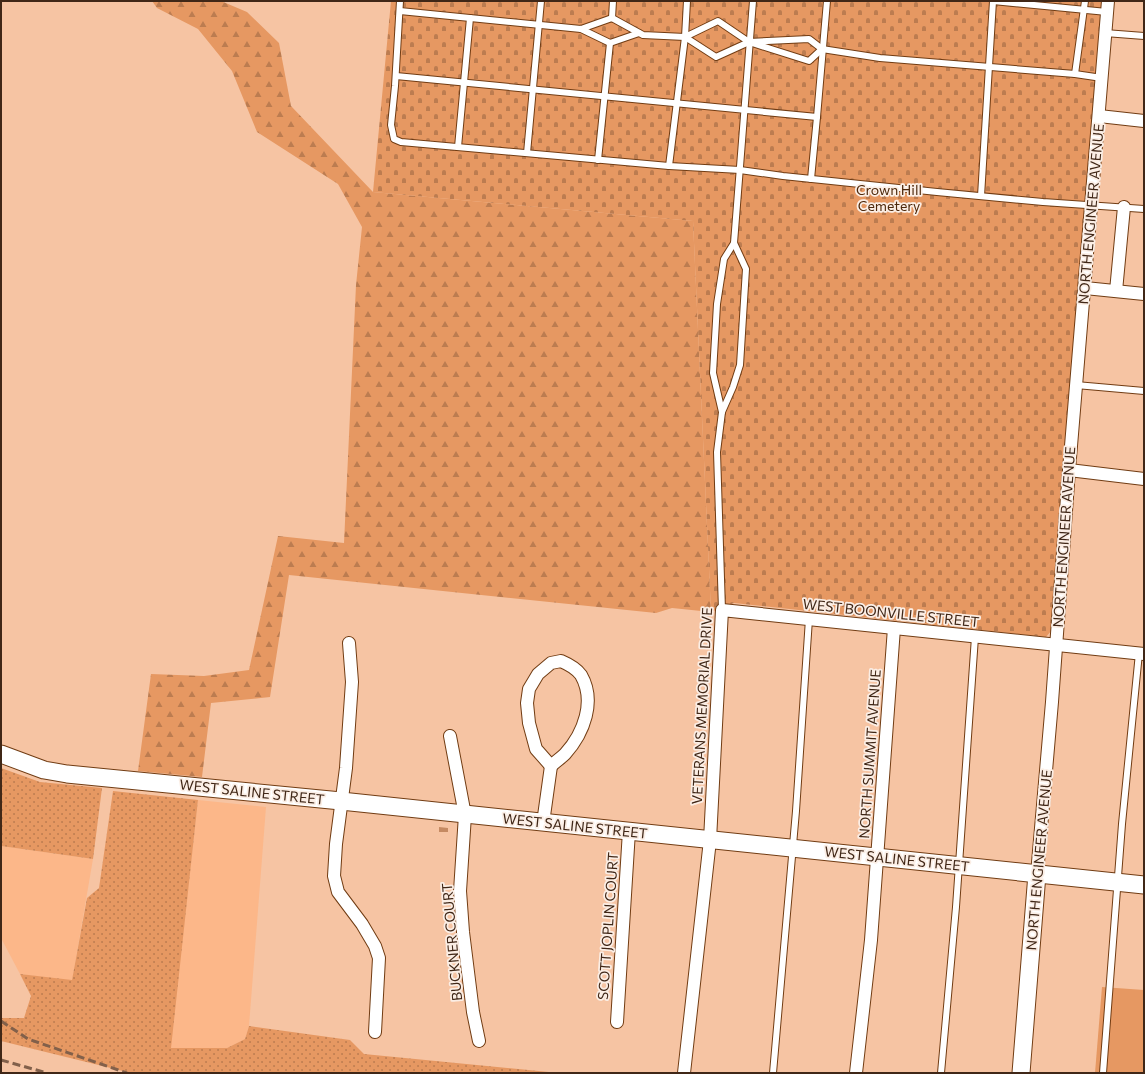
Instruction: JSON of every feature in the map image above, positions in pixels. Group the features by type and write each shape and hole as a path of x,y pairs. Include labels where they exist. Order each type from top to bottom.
{"street":[{"name":"NORTH ENGINEER AVENUE","path":"1021,1073 1107,7"},
{"path":"1099,116 1144,121"},
{"path":"1116,291 1124,207"},
{"path":"1085,288 1144,294"},
{"path":"1069,470 1144,480"},
{"name":"WEST BOONVILLE STREET","path":"722,610 1141,654"},
{"name":"VETERANS MEMORIAL DRIVE","path":"684,1073 710,840 722,610"},
{"name":"NORTH SUMMIT AVENUE","path":"856,1073 872,940 894,628"},
{"path":"349,643 352,682 346,768 336,844 334,876 338,892 362,924 380,958 375,1032"},
{"path":"543,823 551,766 564,755 578,736 585,721 588,706 588,693 580,674 572,666 561,661 551,663 538,674 529,688 527,703 536,749 551,766"},
{"name":"BUCKNER COURT","path":"450,736 465,815 460,898 473,1012 479,1042"},
{"name":"WEST SALINE STREET","path":"1,754 44,770 112,779 341,801 1144,885"},
{"name":"SCOTT JOPLIN COURT","path":"617,1022 629,831"}],"lane":[{"path":"400,1 396,76 391,125 394,139 401,142 669,166 740,170 811,179 981,196 1144,209"},
{"path":"527,153 541,1"},
{"path":"612,18 613,1"},
{"path":"669,166 688,1"},
{"name":"VETERANS MEMORIAL DRIVE","path":"722,412 713,373 717,304 724,259 734,243 753,1"},
{"path":"811,179 827,1"},
{"path":"981,196 993,1 1084,10 1107,7"},
{"path":"1075,74 1085,1"},
{"path":"400,11 581,29 610,43 639,33"},
{"path":"458,147 470,18"},
{"path":"581,29 612,18 643,35 685,37 718,21 749,42 809,61 822,49"},
{"path":"1105,33 1144,36"},
{"path":"685,37 716,57 749,42 809,39 822,49 880,58 1075,74 1102,78"},
{"path":"598,160 610,43"},
{"path":"396,76 817,117"},
{"name":"VETERANS MEMORIAL DRIVE","path":"722,610 717,452 722,412 733,387 740,365 746,269 734,243"},
{"path":"1076,385 1144,392"},
{"path":"773,1073 793,848 809,620"},
{"path":"941,1073 959,865 975,637"},
{"path":"1103,1073 1118,882 1141,654"}],"shaded area":[{"path":"198,800 266,807 249,1026 245,1039 227,1048 170,1048"},
{"path":"1,846 93,859 72,981 20,974 1,938"}],"green space":[{"path":"152,1 221,1 247,12 279,43 291,106 373,192 693,221 711,612 672,608 656,613 289,575 270,697 211,703 202,777 138,771 151,674 204,676 249,670 278,536 344,543 356,285 362,227 338,184 257,132 232,71 198,29 157,8"},
{"name":"Crown Hill Cemetery","path":"391,1 1102,1 1052,630 1046,637 734,603 711,612 693,221 373,192"},
{"path":"1,768 40,782 102,788 93,859 1,846"},
{"path":"113,791 198,800 171,1048 227,1048 245,1039 249,1026 350,1040 364,1054 559,1073 131,1073 1,1041 1,1018 24,1018 31,996 20,974 72,980 87,898 99,888"},
{"path":"1102,987 1144,990 1144,1073 1095,1073"}],"building":[{"path":"439,827 448,828 448,832 439,832"}],"railway":[{"path":"1,1021 28,1039 127,1073"},
{"path":"1,1060 47,1073"}]}
